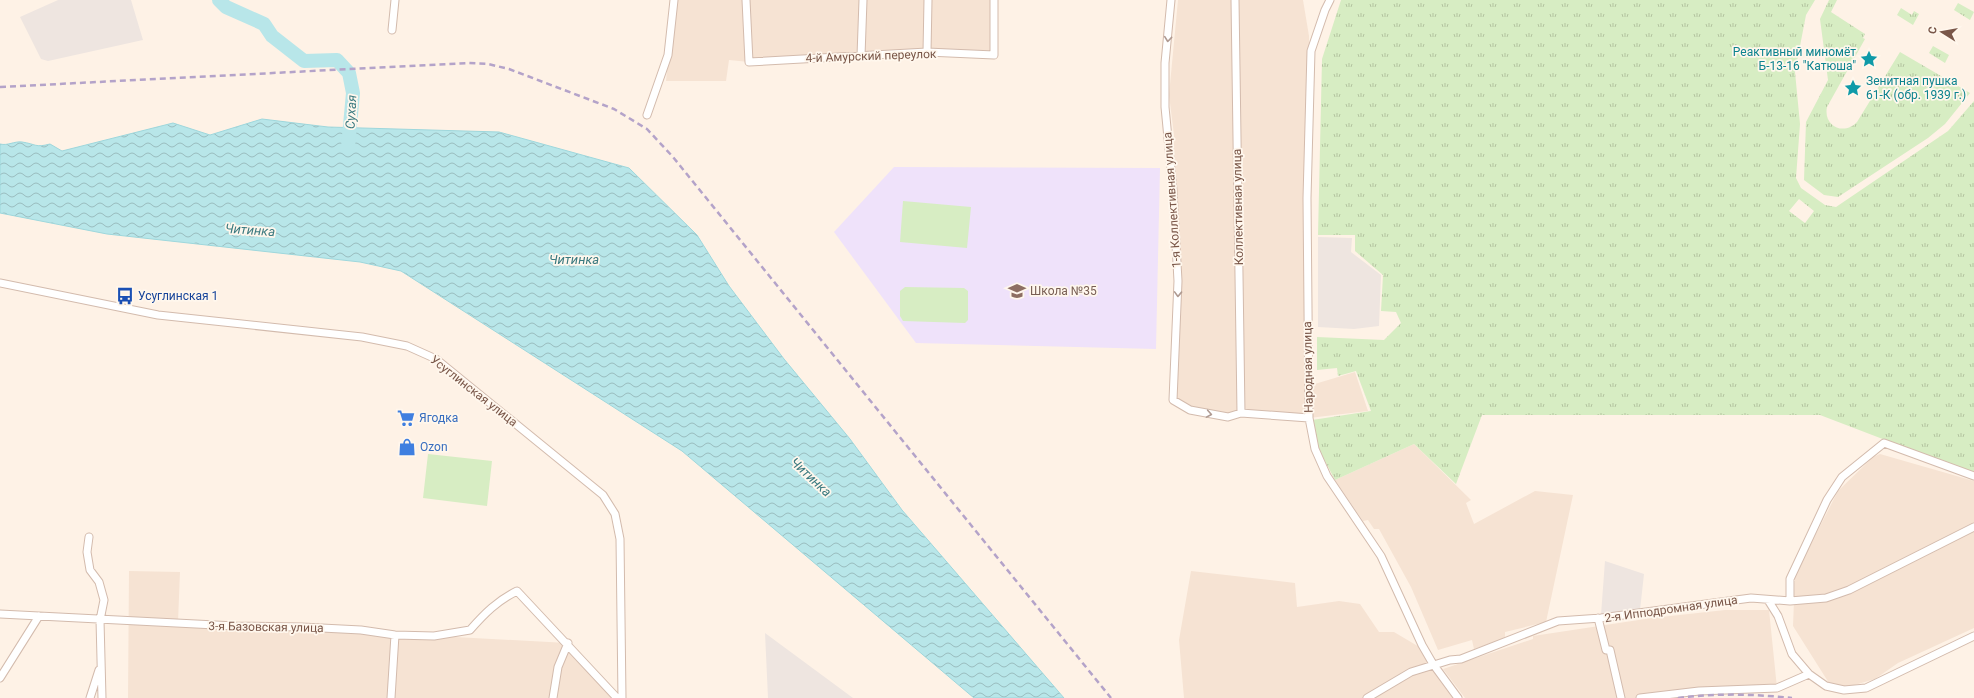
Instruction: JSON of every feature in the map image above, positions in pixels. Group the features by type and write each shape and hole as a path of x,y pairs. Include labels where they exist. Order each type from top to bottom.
{"street":[{"path":"392,30 395,0"},
{"path":"647,115 668,55 674,0"},
{"name":"4-й Амурский переулок","path":"746,0 749,62 927,52 994,55 994,0"},
{"path":"861,56 863,0"},
{"path":"927,52 928,0"},
{"name":"1-я Коллективная улица","path":"1172,0 1165,63 1165,107 1173,190 1178,281 1173,400 1190,410 1228,417 1241,413"},
{"name":"Коллективная улица","path":"1235,0 1241,413"},
{"path":"1324,0 1325,10"},
{"name":"Народная улица","path":"1330,0 1311,51 1307,198 1309,418 1315,449 1327,476 1381,556 1422,644 1433,664 1458,698"},
{"name":"Усуглинская улица","path":"0,284 158,315 362,337 407,346 436,359 603,495 615,514 620,539 622,698"},
{"path":"1241,413 1309,418"},
{"path":"1790,601 1790,579 1827,500 1842,477 1884,443 1974,476"},
{"name":"2-я Ипподромная улица","path":"1367,698 1410,672 1433,664 1461,659 1558,621 1598,618 1751,598 1790,601 1826,598 1849,590 1974,528"},
{"path":"89,537 87,552 90,570 99,582 104,600 100,620 102,698"},
{"name":"3-я Базовская улица","path":"0,614 235,626 302,626 362,630 395,635 434,636 470,630 487,610 500,599 517,591 568,643"},
{"path":"1768,600 1778,616 1792,654 1809,674 1826,686 1844,690 1866,688 1898,674 1974,636"},
{"path":"0,678 39,616"},
{"path":"1598,618 1606,650 1610,650 1621,698"},
{"path":"391,698 395,635"},
{"path":"553,698 558,666 568,643 617,698"},
{"path":"90,698 100,666"},
{"path":"1640,698 1699,691 1777,688 1809,674"}],"shaded area":[{"path":"58,0 131,0 143,40 48,61 41,59 20,17"},
{"path":"674,0 998,0 994,55 927,52 749,62 729,60 726,81 666,81"},
{"path":"1178,0 1303,0 1309,36 1308,386 1355,372 1368,411 1309,418 1241,413 1228,417 1190,410 1174,400 1179,281 1174,190 1174,135 1169,95"},
{"name":"Школа №35","path":"894,167 1160,168 1156,349 916,343 834,232"},
{"path":"1318,237 1352,238 1351,252 1381,275 1379,326 1354,329 1318,327"},
{"path":"1414,444 1471,500 1466,503 1474,524 1535,491 1573,495 1546,622 1505,632 1505,638 1474,649 1472,640 1438,650 1411,587 1379,529 1374,529 1368,520 1363,521 1335,480"},
{"path":"1880,454 1974,481 1974,628 1898,663 1875,679 1834,691 1793,626 1795,575 1838,491 1873,457"},
{"path":"1605,561 1644,574 1640,610 1601,615"},
{"path":"129,571 180,572 178,622 567,643 610,690 612,698 128,698"},
{"path":"1191,571 1295,583 1297,607 1339,601 1360,604 1379,632 1394,632 1421,648 1459,698 1184,698 1179,640"},
{"path":"1725,610 1769,610 1777,688 1640,698 1465,698 1443,669 1533,639 1533,636 1652,618"},
{"path":"765,633 853,698 768,698"}],"green space":[{"path":"1341,0 1815,0 1806,15 1795,72 1800,124 1796,178 1801,188 1825,205 1836,207 1948,131 1974,101 1974,474 1820,415 1482,415 1456,484 1414,444 1335,480 1317,446 1312,420 1371,411 1356,371 1338,376 1337,368 1317,370 1317,337 1384,340 1401,323 1396,312 1381,311 1383,275 1355,251 1355,235 1318,235 1322,59","holes":["1799,199 1814,211 1805,223 1789,211"]},
{"path":"1829,0 1837,0 1831,12 1865,34 1863,38 1865,39 1827,107 1828,119 1831,124 1836,127 1846,128 1857,122 1900,52 1970,93 1945,124 1928,138 1838,197 1824,195 1804,180 1806,122 1828,80 1820,19"},
{"path":"1958,3 1974,12 1970,20 1954,10"},
{"path":"1901,8 1912,15 1914,11 1919,14 1913,25 1897,15"},
{"path":"1933,46 1949,55 1945,63 1929,53"},
{"path":"903,201 971,207 967,248 900,242"},
{"path":"905,287 964,288 968,291 968,320 965,323 903,321 900,316 900,291"},
{"path":"428,454 492,461 487,506 423,498"}],"water":[{"name":"Читинка","path":"262,119 328,127 499,132 629,168 697,235 729,286 784,359 850,439 902,510 1064,698 974,698 682,451 401,271 360,262 107,234 0,213 0,144 19,142 38,146 50,144 62,151 173,123 210,135"}],"waterway":[{"name":"Сухая","path":"219,0 226,7 264,24 272,36 304,61 337,60 349,73 353,93 348,147"}],"railway":[{"path":"0,87 468,63 488,64 509,69 614,109 647,129 673,157 1111,698"},
{"path":"1678,698 1706,695 1792,698"}],"place":[{"name":"Реактивный миномёт Б-13-16 \"Катюша\"","path":"1869,59"},
{"name":"Зенитная пушка 61-К (обр. 1939 г.)","path":"1853,88"},
{"name":"Школа №35","path":"1017,291"},
{"name":"Усуглинская 1","path":"125,296"},
{"name":"Ягодка","path":"406,418"},
{"name":"Ozon","path":"407,447"}]}
